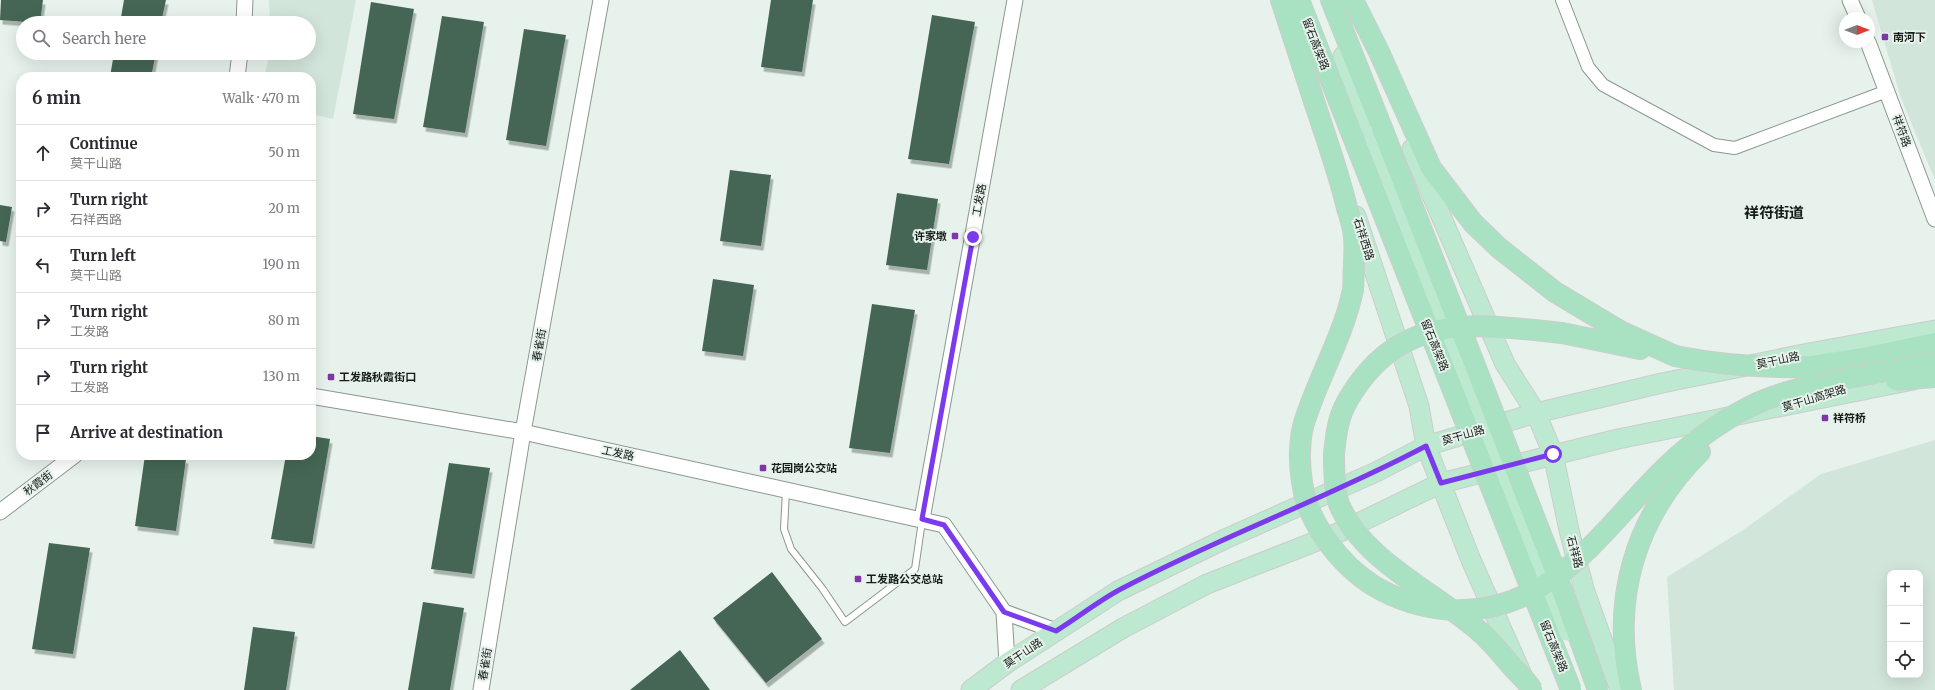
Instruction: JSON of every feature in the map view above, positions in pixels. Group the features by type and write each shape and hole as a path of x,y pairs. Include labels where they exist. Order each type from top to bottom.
{"highway":[{"path":"1281,0 1343,191 1354,235 1353,287 1346,315 1342,329 1303,426 1301,455 1302,484 1311,512 1328,543 1344,563 1366,581 1388,594 1409,603 1431,609 1484,609 1512,602 1542,586 1572,565 1658,474 1691,444 1752,406 1784,392 1935,362"},
{"name":"留石高架路","path":"1300,0 1571,690"},
{"path":"1331,0 1553,565 1598,690"},
{"path":"1352,0 1379,52 1431,168 1473,224 1499,248 1555,292 1620,331 1675,356"},
{"path":"1532,690 1478,630 1386,562 1357,534 1339,503 1334,469 1336,434 1346,400 1375,364 1398,346 1423,334 1446,328 1475,325 1562,333 1715,364 1761,368 1806,367 1863,358 1935,343"},
{"name":"莫干山高架路","path":"1631,690 1625,658 1623,634 1624,609 1631,567 1639,541 1652,514 1665,492 1680,472 1700,452 1753,420 1785,406 1837,390 1886,381 1935,365"},
{"path":"1886,381 1935,376"}],"main road":[{"name":"石祥西路","path":"1273,0 1341,170 1419,406 1426,446 1441,483"},
{"path":"1300,0 1366,139 1590,690"},
{"path":"1321,0 1366,139 1575,690"},
{"path":"1352,0 1400,119 1505,364 1536,413"},
{"name":"莫干山路","path":"971,690 1007,663 1118,591 1225,539 1376,472 1426,446 1536,413 1662,383 1809,353 1935,330"},
{"path":"1020,690 1123,628 1207,584 1340,532 1441,483 1553,454 1935,376"},
{"name":"石祥路","path":"1536,413 1553,454 1569,530 1584,589 1620,690"},
{"path":"1441,483 1471,560 1528,690"}],"street":[{"path":"244,16 245,0"},
{"name":"春雀街","path":"481,690 523,432 601,0"},
{"name":"工发路","path":"922,519 1015,0"},
{"path":"1562,0 1588,67 1603,85 1714,145 1735,148 1887,91"},
{"path":"1850,0 1855,12"},
{"name":"祥符路","path":"1870,48 1935,219"},
{"path":"238,72 239,60"},
{"name":"工发路","path":"316,397 523,432 944,525 1004,612"},
{"name":"秋霞街","path":"0,512 68,460"},
{"path":"1007,663 1004,612 1056,631"}],"lane":[{"path":"786,490 784,529 791,549 822,588 845,622 915,569 922,519"}],"shaded area":[{"path":"269,0 356,0 333,119 316,115 316,72 265,72 268,60 316,60 316,16 270,16"},
{"path":"1872,0 1935,0 1935,180 1901,98"},
{"path":"1935,440 1935,690 1674,690 1667,577 1743,530 1821,474"}],"building":[{"path":"1,0 43,0 41,16 16,16 16,21 0,20"},
{"path":"124,0 166,0 163,16 121,16"},
{"path":"771,0 813,0 802,72 761,67"},
{"path":"371,2 414,9 394,119 353,114"},
{"path":"932,15 975,22 949,164 908,159"},
{"path":"442,16 484,22 465,133 423,127"},
{"path":"524,29 566,35 546,146 506,140"},
{"path":"113,60 155,60 152,72 111,72"},
{"path":"730,170 771,175 761,246 720,241"},
{"path":"897,193 938,199 927,270 886,265"},
{"path":"0,205 12,207 6,242 0,241"},
{"path":"713,279 754,285 743,356 702,351"},
{"path":"872,304 915,310 890,453 849,448"},
{"path":"316,437 330,439 312,544 271,539 285,460 316,460"},
{"path":"144,460 186,460 176,531 135,526"},
{"path":"449,463 490,468 472,574 431,569"},
{"path":"49,543 90,548 73,654 32,649"},
{"path":"772,572 822,639 766,683 713,618"},
{"path":"423,602 464,608 450,690 408,690"},
{"path":"253,627 295,632 286,690 244,690"},
{"path":"680,650 710,690 630,690"}],"place":[{"name":"南河下","path":"1885,37"},
{"name":"许家墩","path":"955,236"},
{"name":"工发路秋霞街口","path":"331,377"},
{"name":"祥符桥","path":"1825,418"},
{"name":"花园岗公交站","path":"763,468"},
{"name":"工发路公交总站","path":"858,579"}],"district":[{"name":"祥符街道","path":"1774,213"}],"route":[{"path":"973,237 922,519 944,525 1004,612 1056,631 1118,591 1225,539 1376,472 1426,446 1441,483 1553,454"}]}
